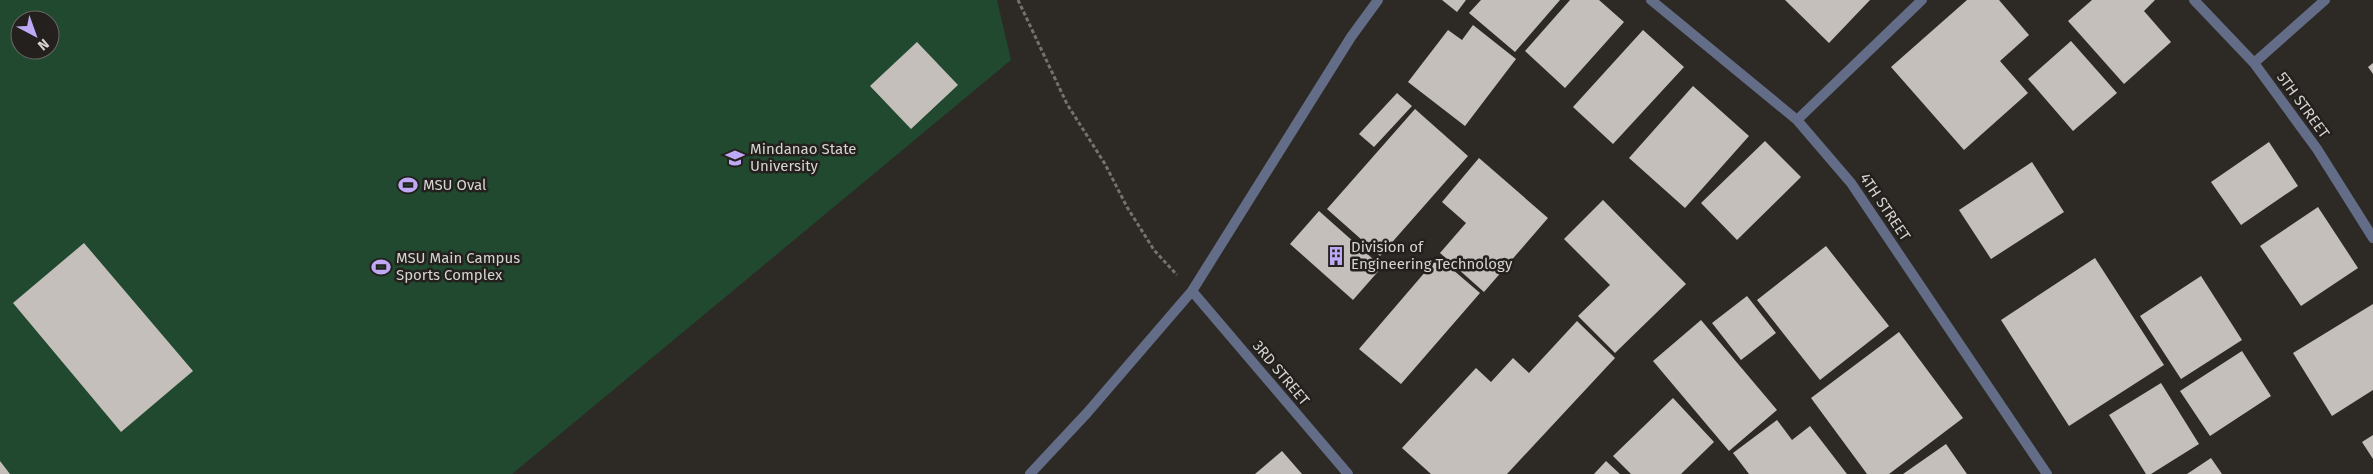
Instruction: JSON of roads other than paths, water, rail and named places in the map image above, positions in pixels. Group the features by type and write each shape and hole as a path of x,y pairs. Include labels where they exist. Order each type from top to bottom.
{"street":[{"path":"1030,474 1087,413 1192,291 1350,37 1378,0"},
{"name":"4TH STREET","path":"1651,0 1797,120 1851,183 2047,474"},
{"path":"1797,120 1922,0"},
{"name":"5TH STREET","path":"2194,0 2254,63 2317,149 2373,238"},
{"path":"2254,63 2325,0"},
{"name":"3RD STREET","path":"1192,291 1348,474"}],"place":[{"name":"Mindanao State University","path":"735,158"},
{"name":"MSU Oval","path":"408,185"},
{"name":"Division of Engineering Technology","path":"1336,256"},
{"name":"MSU Main Campus Sports Complex","path":"381,267"}]}
